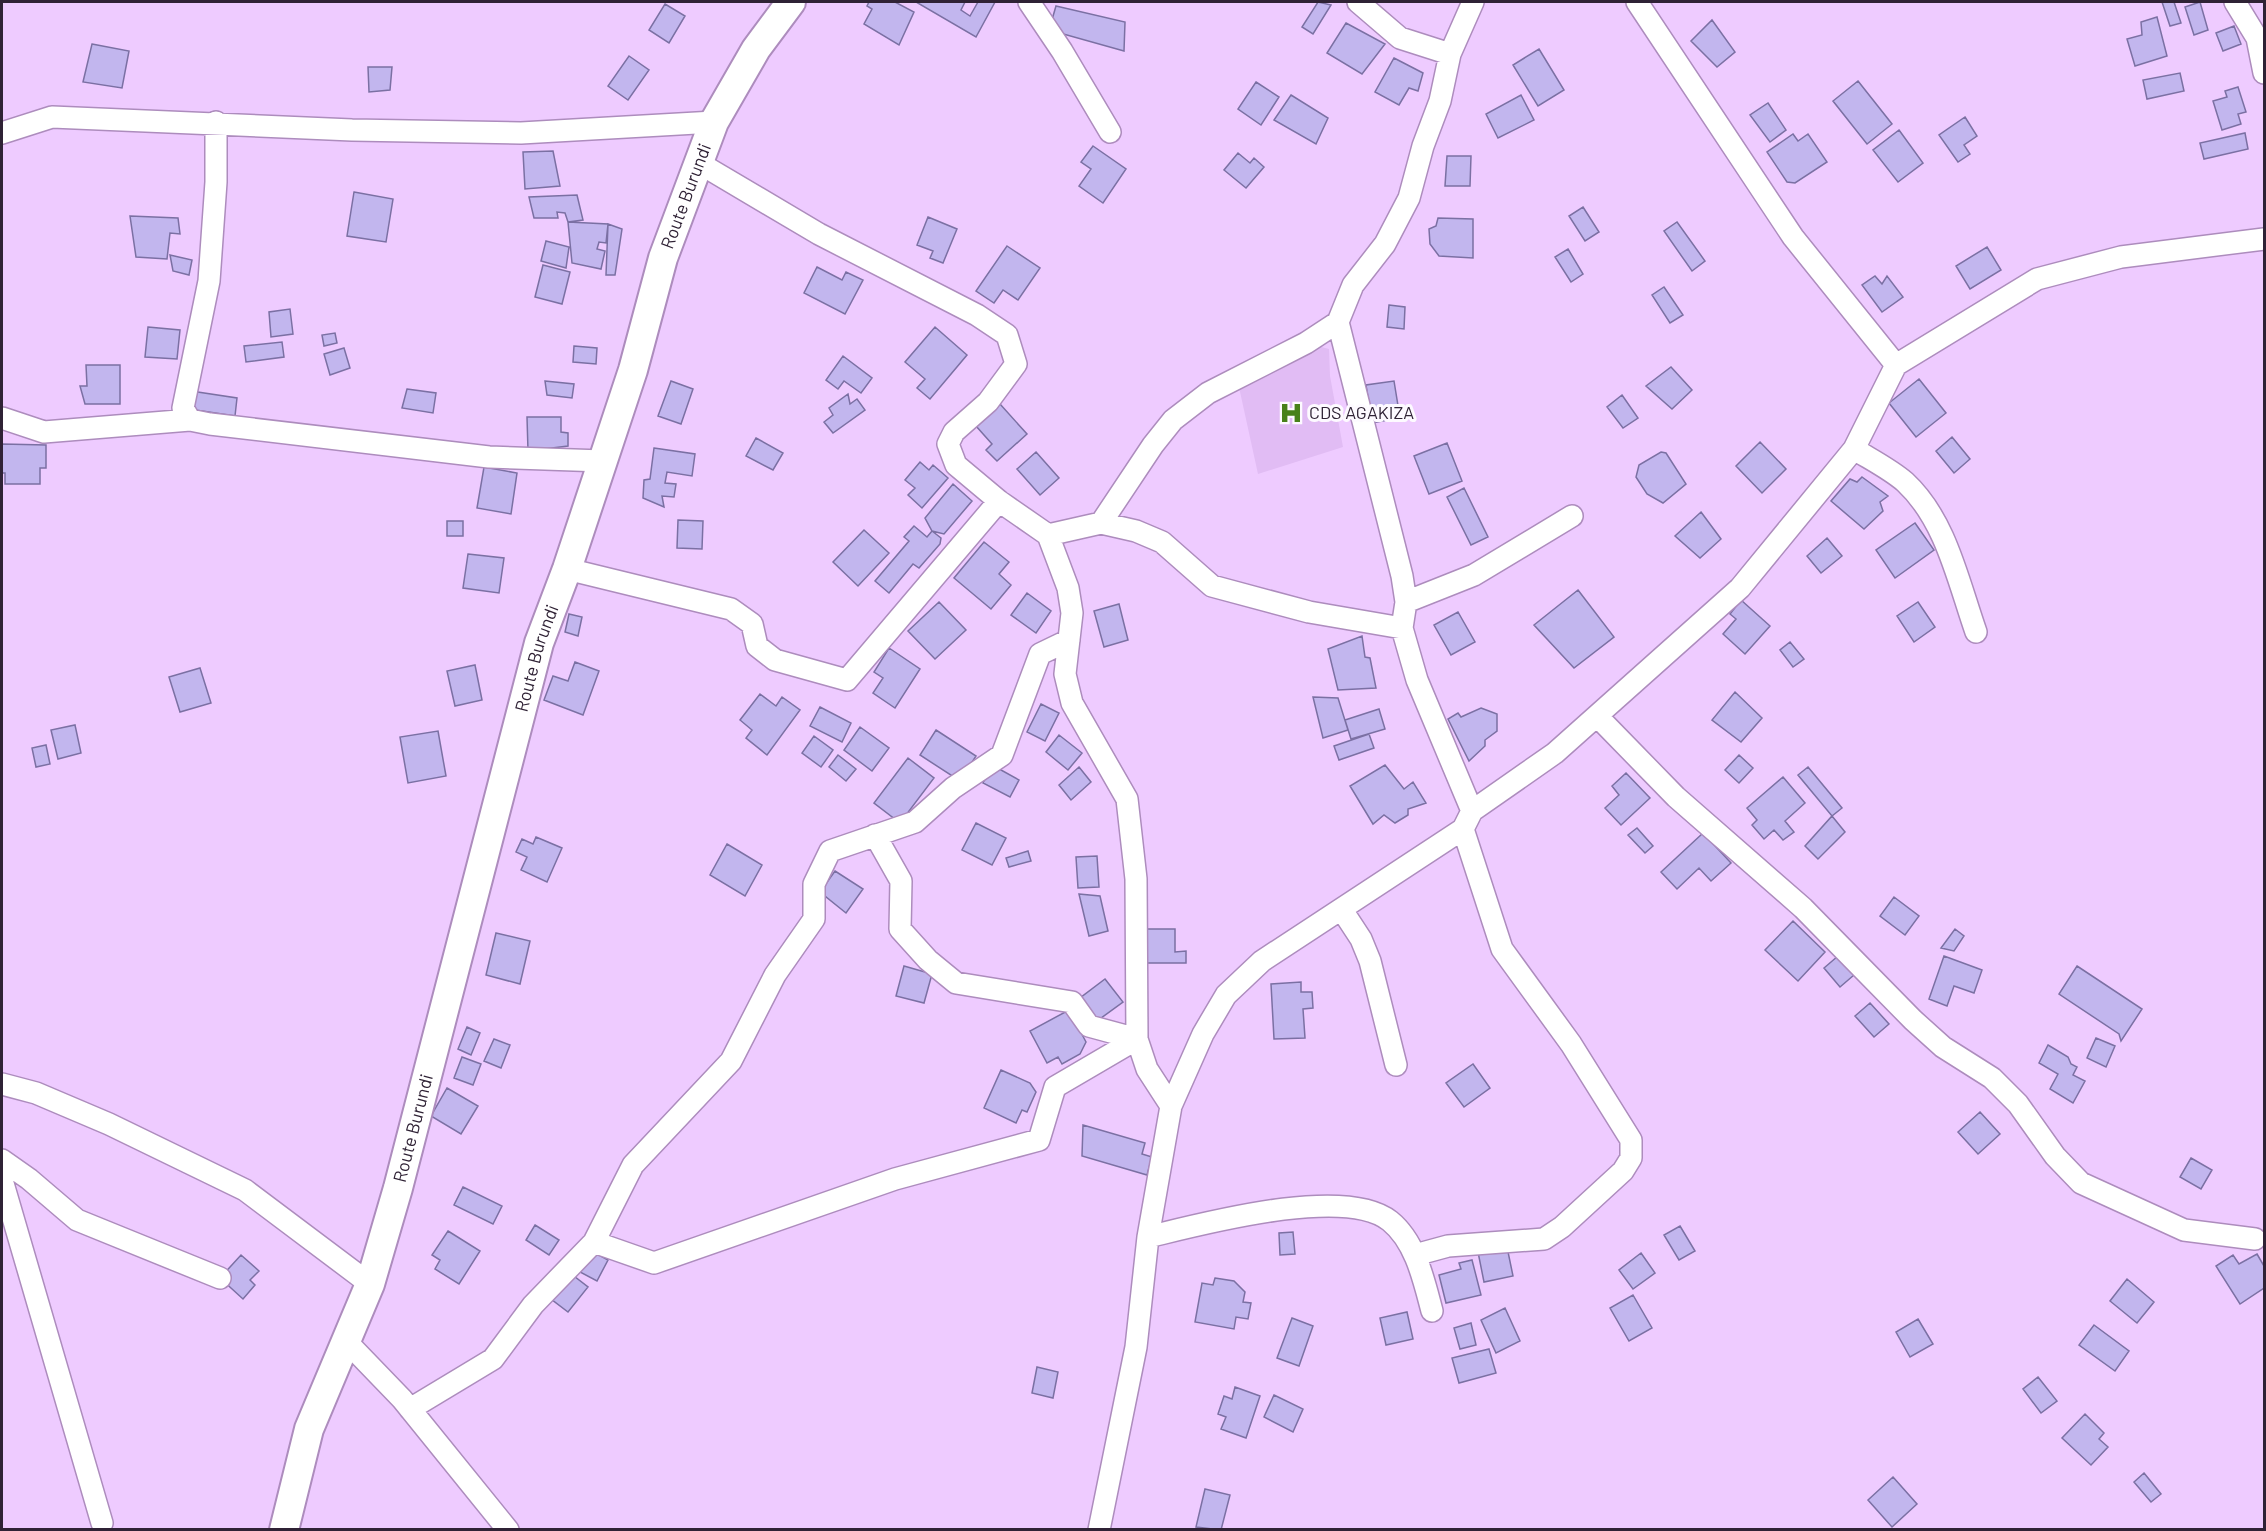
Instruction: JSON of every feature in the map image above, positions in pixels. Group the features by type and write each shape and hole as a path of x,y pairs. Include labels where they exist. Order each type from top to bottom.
{"main road":[{"name":"Route Burundi","path":"284,1530 309,1429 370,1284 399,1188 540,643 633,370 663,258 714,122 756,49 791,2"}],"street":[{"path":"1029,2 1062,51 1110,132"},
{"path":"1358,2 1400,38 1450,54"},
{"path":"1101,523 1153,444 1173,420 1208,393 1306,343 1338,322 1353,285 1385,244 1409,198 1423,146 1440,101 1450,54 1473,2"},
{"path":"1637,2 1793,237 1896,365"},
{"path":"2235,2 2257,38 2265,73"},
{"path":"2,133 52,117 216,122 352,130 521,133 714,122"},
{"path":"190,420 183,408 209,280 216,182 216,122"},
{"path":"699,163 819,234 977,315 1007,335 1016,364 988,402 954,432 948,444 956,465 999,501 1048,535 1068,588 1072,613 1065,674 1072,703 1127,799 1136,879 1137,1039 1147,1069 1171,1106"},
{"path":"1100,1530 1136,1347 1148,1237 1171,1106 1203,1034 1226,995 1262,961 1342,910 1555,753 1740,588 1854,449 1896,365 2037,279 2121,256 2265,239"},
{"path":"1338,322 1402,576 1406,602 1402,628 1417,680 1467,820 1502,949 1571,1044 1631,1140 1631,1158 1623,1171 1596,1197 1544,1239 1448,1246 1415,1255"},
{"path":"2,418 44,432 190,420 221,426 489,457 603,461"},
{"path":"1854,449 1904,482 1929,511 1943,539 1976,632"},
{"path":"567,569 731,609 752,624 757,646 775,660 847,680 999,501"},
{"path":"1406,602 1474,575 1572,516"},
{"path":"1048,535 1101,523 1136,531 1162,542 1212,586 1310,612 1402,628"},
{"path":"410,1409 493,1359 534,1305 594,1242 633,1165 731,1061 774,975 814,919 814,884 830,851 915,822 953,788 1002,755 1040,654 1069,640"},
{"path":"1598,717 1676,797 1803,908 1913,1020 1943,1047 1992,1078 2018,1104 2055,1156 2081,1183 2184,1230 2255,1239"},
{"path":"875,836 901,881 900,929 928,960 956,983 1072,1002 1089,1026 1137,1039"},
{"path":"1342,910 1361,939 1370,961 1396,1065"},
{"path":"594,1242 654,1263 895,1179 1039,1140 1055,1087 1137,1039"},
{"path":"2,1084 36,1093 118,1128 245,1190 370,1284"},
{"path":"2,1160 29,1179 77,1220 220,1278"},
{"path":"2,1180 102,1523"},
{"path":"1148,1237 1223,1219 1336,1204 1374,1210 1392,1222 1415,1255 1432,1311"},
{"path":"346,1342 410,1409 508,1530"}],"shaded area":[{"name":"CDS AGAKIZA","path":"1306,343 1329,349 1330,376 1343,447 1258,474 1237,378"}],"building":[{"path":"869,2 895,2 914,12 899,45 864,24 872,9 867,6"},
{"path":"916,2 965,2 961,10 970,16 978,2 995,2 976,37"},
{"path":"1318,2 1331,5 1313,34 1302,27"},
{"path":"2162,2 2174,2 2181,23 2170,26"},
{"path":"2200,2 2208,30 2194,35 2185,7"},
{"path":"665,4 685,16 669,43 649,30"},
{"path":"1056,6 1125,22 1124,51 1049,30"},
{"path":"2157,17 2167,56 2135,66 2127,39 2142,35 2141,22"},
{"path":"1712,20 1735,52 1717,67 1691,41"},
{"path":"1346,23 1385,44 1362,74 1327,53"},
{"path":"2234,26 2241,44 2223,51 2216,33"},
{"path":"92,44 129,51 122,88 83,82"},
{"path":"1539,49 1564,90 1538,106 1513,65"},
{"path":"629,56 649,70 628,100 608,86"},
{"path":"1394,58 1423,73 1418,91 1409,88 1399,105 1375,92"},
{"path":"368,67 392,67 390,90 369,92"},
{"path":"2180,73 2184,91 2147,99 2143,80"},
{"path":"1858,81 1892,124 1867,144 1833,101"},
{"path":"1256,82 1279,97 1261,125 1238,109"},
{"path":"2238,87 2246,112 2238,114 2241,124 2222,130 2213,101 2227,97 2225,91"},
{"path":"1291,95 1328,118 1316,144 1274,120"},
{"path":"1521,95 1534,120 1498,138 1486,114"},
{"path":"1768,103 1786,130 1770,142 1750,115"},
{"path":"1965,117 1977,136 1964,145 1970,154 1958,162 1939,135"},
{"path":"1899,130 1923,163 1898,182 1873,150"},
{"path":"2245,133 2248,149 2204,159 2200,143"},
{"path":"1793,134 1798,141 1808,134 1827,162 1795,183 1787,182 1767,152"},
{"path":"1093,146 1126,169 1103,203 1079,186 1091,169 1081,162"},
{"path":"553,151 560,186 525,189 523,152"},
{"path":"1238,153 1250,163 1254,158 1264,167 1246,188 1224,170"},
{"path":"1447,156 1471,156 1470,186 1445,186"},
{"path":"354,192 393,199 386,242 347,236"},
{"path":"577,195 583,220 568,222 565,213 557,212 558,218 534,218 529,197"},
{"path":"1583,207 1599,232 1585,241 1569,216"},
{"path":"130,216 178,218 180,234 170,233 167,259 136,257"},
{"path":"928,217 957,229 943,263 930,258 933,251 917,245"},
{"path":"1438,218 1473,219 1473,258 1439,256 1430,244 1429,229 1436,226"},
{"path":"568,222 608,224 606,243 599,242 597,249 605,251 601,269 572,263"},
{"path":"1677,222 1705,261 1692,271 1664,231"},
{"path":"608,224 622,229 615,275 606,275"},
{"path":"546,241 569,247 566,268 541,261"},
{"path":"1007,246 1040,268 1018,300 1003,290 994,303 976,291"},
{"path":"1987,247 2001,270 1970,289 1956,266"},
{"path":"1568,249 1583,274 1571,282 1555,257"},
{"path":"170,255 192,260 189,275 173,271"},
{"path":"543,265 570,272 562,304 535,297"},
{"path":"817,267 842,280 846,272 863,280 845,314 804,293"},
{"path":"1875,276 1882,284 1887,276 1903,297 1882,312 1862,285"},
{"path":"1664,287 1683,315 1670,323 1652,295"},
{"path":"1389,305 1405,307 1404,329 1387,327"},
{"path":"290,309 293,334 271,337 269,312"},
{"path":"148,327 180,330 177,359 145,357"},
{"path":"935,327 967,355 930,399 917,388 925,379 905,362"},
{"path":"335,333 337,343 324,346 322,335"},
{"path":"282,342 284,357 246,362 244,346"},
{"path":"574,346 597,348 596,364 573,362"},
{"path":"344,348 350,368 330,375 324,354"},
{"path":"843,356 872,378 861,393 844,381 838,389 826,380"},
{"path":"86,365 120,365 120,404 85,404 80,386 87,386"},
{"path":"1671,367 1692,390 1672,409 1646,386"},
{"path":"1919,379 1946,413 1916,437 1889,403"},
{"path":"545,381 574,384 572,398 547,395"},
{"path":"671,381 693,389 681,424 658,416"},
{"path":"1394,381 1400,418 1372,423 1366,385"},
{"path":"407,389 436,393 433,413 402,408"},
{"path":"191,391 237,398 235,416 189,409"},
{"path":"848,394 850,404 857,399 865,410 833,433 824,422 833,415 829,408"},
{"path":"1622,395 1638,418 1623,428 1607,407"},
{"path":"1000,404 1027,434 997,461 986,450 992,444 976,426"},
{"path":"527,417 561,417 561,432 568,433 568,446 528,451"},
{"path":"1952,437 1970,459 1954,473 1936,451"},
{"path":"756,438 783,453 773,470 746,456"},
{"path":"1760,442 1786,469 1762,493 1736,466"},
{"path":"1447,443 1462,481 1429,494 1414,456"},
{"path":"2,444 46,445 46,468 40,468 40,484 5,484 5,473 2,473"},
{"path":"654,448 695,454 692,476 667,472 665,483 676,484 674,497 662,496 664,507 643,498 644,480 650,479"},
{"path":"1036,452 1059,478 1040,495 1017,469"},
{"path":"1661,452 1666,453 1686,484 1663,503 1647,494 1636,477 1639,465"},
{"path":"920,462 929,470 933,465 948,478 922,508 908,495 915,488 905,480"},
{"path":"484,467 517,473 511,514 477,508"},
{"path":"1862,477 1888,496 1880,502 1883,511 1864,529 1831,501 1850,479 1857,482"},
{"path":"953,484 972,501 944,534 932,531 925,518"},
{"path":"1464,488 1488,537 1471,545 1447,497"},
{"path":"1701,512 1721,539 1700,558 1675,536"},
{"path":"678,520 703,521 702,549 677,548"},
{"path":"447,521 463,521 463,536 447,536"},
{"path":"1915,523 1934,550 1895,578 1876,550"},
{"path":"914,526 927,537 932,531 941,538 940,544 919,568 913,564 889,593 875,581 909,541 904,537"},
{"path":"864,530 889,553 858,586 833,562"},
{"path":"1827,538 1842,556 1821,573 1807,556"},
{"path":"984,542 1009,562 999,574 1011,585 991,609 954,578"},
{"path":"468,554 504,558 499,593 463,588"},
{"path":"1578,590 1614,637 1574,668 1534,625"},
{"path":"1027,593 1051,611 1036,633 1011,615"},
{"path":"1741,600 1770,626 1745,654 1723,634 1736,619 1730,614"},
{"path":"939,602 966,630 935,659 908,631"},
{"path":"1918,602 1935,627 1914,642 1897,616"},
{"path":"1119,604 1128,640 1104,647 1094,611"},
{"path":"1458,612 1475,642 1451,655 1434,625"},
{"path":"569,614 582,617 578,636 565,632"},
{"path":"1362,636 1365,657 1370,658 1376,688 1338,690 1328,649"},
{"path":"1790,642 1804,659 1793,667 1780,650"},
{"path":"889,648 920,669 895,708 873,693 883,678 874,672"},
{"path":"575,662 599,671 583,715 544,700 553,676 568,681"},
{"path":"475,665 482,700 455,706 447,671"},
{"path":"200,668 211,703 180,712 169,677"},
{"path":"1735,692 1762,718 1741,742 1712,720"},
{"path":"760,694 776,706 782,697 800,710 767,755 746,738 752,730 740,720"},
{"path":"1313,697 1338,698 1348,730 1323,738"},
{"path":"1041,704 1059,713 1045,741 1027,732"},
{"path":"820,707 851,723 842,742 810,726"},
{"path":"1481,708 1497,714 1497,731 1485,740 1485,746 1469,761 1448,719 1458,713 1461,717"},
{"path":"1379,709 1385,729 1351,739 1345,720"},
{"path":"75,725 81,753 58,759 51,730"},
{"path":"860,727 889,748 872,771 844,750"},
{"path":"936,730 976,756 960,781 920,755"},
{"path":"438,731 446,776 408,783 400,737"},
{"path":"1369,734 1374,748 1339,760 1334,746"},
{"path":"1059,735 1082,753 1068,770 1046,752"},
{"path":"814,736 833,750 821,767 802,753"},
{"path":"46,745 50,764 36,767 32,748"},
{"path":"838,755 856,769 846,781 829,767"},
{"path":"1739,755 1753,768 1739,783 1725,770"},
{"path":"908,758 934,778 900,823 874,803"},
{"path":"992,765 1019,780 1010,797 983,783"},
{"path":"1385,765 1404,789 1413,782 1426,803 1408,809 1408,815 1395,823 1384,815 1373,824 1350,786"},
{"path":"1079,767 1091,782 1071,800 1059,785"},
{"path":"1808,767 1842,808 1832,816 1798,775"},
{"path":"1626,773 1650,798 1621,825 1605,808 1619,795 1612,786"},
{"path":"1783,777 1805,803 1785,821 1794,832 1783,840 1774,830 1764,839 1752,825 1757,820 1747,808"},
{"path":"1832,816 1845,832 1818,859 1805,846"},
{"path":"976,823 1006,838 992,865 962,850"},
{"path":"1637,828 1653,846 1645,853 1628,835"},
{"path":"1703,833 1731,863 1711,881 1699,868 1677,889 1661,872"},
{"path":"536,837 562,848 547,882 521,870 527,857 516,852 522,839 533,844"},
{"path":"727,844 762,865 745,896 710,875"},
{"path":"1028,851 1031,861 1009,867 1006,858"},
{"path":"1097,856 1099,887 1078,888 1076,857"},
{"path":"835,871 863,889 846,913 820,892"},
{"path":"1079,894 1100,896 1108,931 1089,936"},
{"path":"1894,897 1919,916 1905,935 1880,916"},
{"path":"1793,921 1825,952 1798,981 1765,950"},
{"path":"1143,929 1175,929 1175,952 1186,951 1186,963 1143,963"},
{"path":"1955,929 1964,936 1954,951 1941,948"},
{"path":"496,933 530,941 520,984 486,975"},
{"path":"1838,956 1854,975 1840,987 1824,968"},
{"path":"1944,956 1982,970 1974,993 1954,986 1947,1006 1929,999"},
{"path":"904,966 932,974 924,1003 896,996"},
{"path":"2077,966 2142,1009 2121,1041 2119,1034 2059,994"},
{"path":"1105,979 1123,1002 1097,1021 1080,998"},
{"path":"1301,982 1301,992 1312,992 1313,1008 1303,1009 1305,1038 1274,1039 1271,984"},
{"path":"1870,1003 1889,1024 1874,1037 1855,1016"},
{"path":"1069,1010 1086,1042 1080,1054 1062,1064 1058,1057 1047,1063 1030,1031"},
{"path":"467,1027 480,1033 471,1055 458,1049"},
{"path":"2096,1038 2115,1046 2106,1067 2087,1058"},
{"path":"494,1039 510,1045 501,1068 484,1061"},
{"path":"2048,1045 2068,1057 2071,1064 2077,1067 2073,1075 2085,1081 2073,1103 2050,1089 2058,1074 2039,1063"},
{"path":"462,1057 481,1064 473,1085 454,1078"},
{"path":"1473,1064 1490,1088 1464,1107 1446,1083"},
{"path":"1001,1070 1030,1083 1036,1092 1027,1112 1022,1110 1016,1123 984,1108"},
{"path":"447,1088 478,1106 461,1134 431,1116"},
{"path":"1980,1112 2000,1134 1978,1154 1958,1132"},
{"path":"1083,1125 1145,1143 1142,1154 1152,1157 1147,1175 1082,1156"},
{"path":"2191,1158 2212,1170 2201,1189 2180,1177"},
{"path":"463,1187 502,1206 493,1224 454,1205"},
{"path":"535,1225 559,1240 549,1255 526,1240"},
{"path":"1680,1226 1695,1251 1679,1260 1664,1235"},
{"path":"448,1231 480,1251 459,1284 435,1269 440,1260 432,1255"},
{"path":"1293,1232 1295,1254 1280,1255 1279,1233"},
{"path":"1507,1247 1513,1276 1484,1282 1478,1252"},
{"path":"592,1251 608,1260 597,1281 580,1272"},
{"path":"1641,1253 1655,1273 1633,1289 1619,1270"},
{"path":"2257,1254 2264,1266 2264,1288 2240,1304 2216,1266 2233,1255 2239,1264"},
{"path":"241,1255 259,1271 250,1280 255,1285 243,1299 220,1278"},
{"path":"1472,1260 1481,1295 1446,1303 1439,1275 1461,1269 1459,1263"},
{"path":"570,1273 588,1287 568,1312 551,1299"},
{"path":"1215,1278 1234,1281 1245,1292 1243,1302 1251,1303 1248,1319 1236,1317 1234,1329 1195,1322 1202,1283 1213,1285"},
{"path":"2127,1279 2154,1302 2137,1323 2110,1301"},
{"path":"1633,1295 1652,1328 1629,1341 1610,1308"},
{"path":"1505,1308 1520,1341 1496,1353 1481,1320"},
{"path":"1407,1312 1413,1339 1386,1345 1380,1318"},
{"path":"1292,1318 1313,1326 1299,1366 1277,1358"},
{"path":"1918,1319 1933,1344 1910,1357 1896,1332"},
{"path":"1471,1323 1476,1345 1460,1349 1454,1328"},
{"path":"2094,1325 2129,1351 2115,1371 2079,1345"},
{"path":"1489,1349 1496,1373 1459,1383 1452,1358"},
{"path":"1037,1367 1058,1372 1053,1398 1032,1393"},
{"path":"2038,1377 2057,1401 2041,1413 2023,1389"},
{"path":"1235,1387 1260,1396 1246,1438 1221,1429 1226,1417 1218,1414 1224,1396 1232,1399"},
{"path":"1274,1395 1303,1409 1293,1432 1264,1417"},
{"path":"2085,1414 2104,1433 2099,1439 2108,1447 2091,1465 2062,1438"},
{"path":"2144,1473 2161,1494 2151,1502 2134,1482"},
{"path":"1893,1477 1917,1504 1892,1527 1868,1500"},
{"path":"1205,1489 1230,1495 1221,1530 1196,1527"}],"place":[{"name":"CDS AGAKIZA","path":"1291,413"}]}
